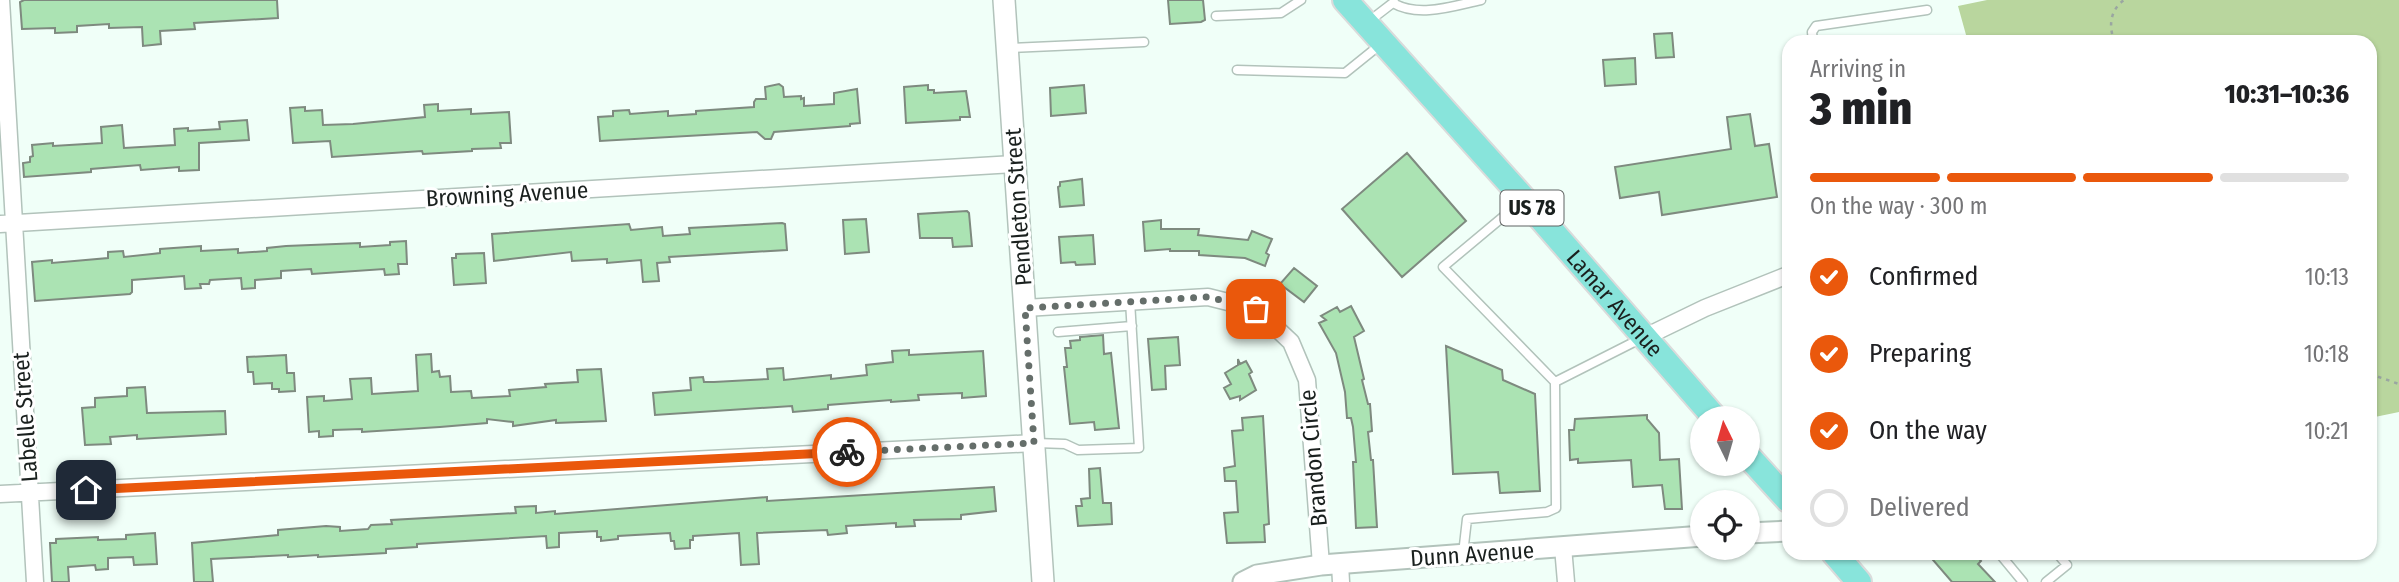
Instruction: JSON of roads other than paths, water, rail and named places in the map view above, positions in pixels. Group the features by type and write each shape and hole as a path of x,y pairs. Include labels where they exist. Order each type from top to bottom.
{"main road":[{"name":"Pendleton Street","path":"1004,0 1043,582"},
{"name":"Lamar Avenue","path":"1345,0 1524,199 1704,406"},
{"path":"1760,469 1782,493"},
{"path":"1841,560 1859,582"}],"street":[{"name":"Labelle Street","path":"1,0 6,223 30,493 35,582"},
{"name":"Browning Avenue","path":"6,223 1014,164"},
{"path":"1643,338 1705,308 1782,277"},
{"name":"Brandon Circle","path":"1025,308 1208,297 1256,309 1291,342 1307,380 1334,570"},
{"path":"0,494 1034,443"},
{"path":"1760,532 1782,531"},
{"name":"Dunn Avenue","path":"1243,582 1257,575 1334,570 1463,554 1690,537"},
{"path":"1563,547 1566,582"}],"lane":[{"path":"1216,16 1281,13 1301,0"},
{"path":"1366,23 1395,2 1405,9 1423,10 1481,0"},
{"path":"1812,35 1816,26 1927,10"},
{"path":"1007,48 1144,42"},
{"path":"1237,70 1345,73 1383,42"},
{"path":"1463,554 1467,519 1547,512 1556,508 1555,382 1443,267 1524,199"},
{"path":"1034,443 1065,444 1078,450 1139,448 1130,301"},
{"path":"1058,332 1132,326"},
{"path":"1555,382 1643,338"},
{"path":"2004,560 2021,581"},
{"path":"2046,582 2067,565 2063,560"}]}
